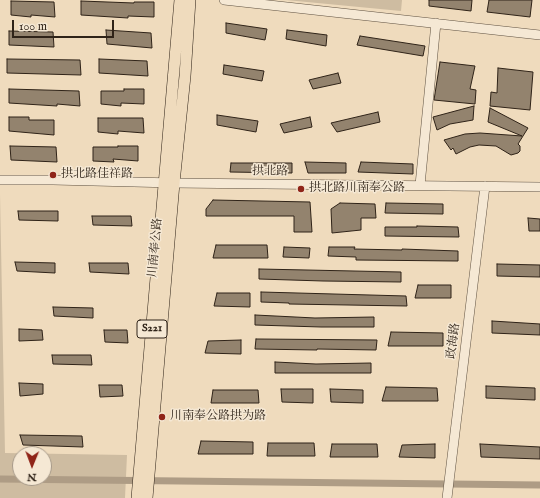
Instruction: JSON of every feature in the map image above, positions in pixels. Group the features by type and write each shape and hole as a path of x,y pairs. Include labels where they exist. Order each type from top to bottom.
{"main road":[{"name":"川南奉公路","path":"137,498 144,475 169,183 180,0"},
{"name":"川南奉公路","path":"169,183 185,76 190,0"},
{"name":"川南奉公路","path":"144,475 147,498"}],"street":[{"path":"224,0 540,35"},
{"path":"420,185 436,23"},
{"name":"拱北路","path":"0,180 540,187"},
{"name":"政海路","path":"447,498 485,186"}],"shaded area":[{"path":"286,0 402,0 401,11"},
{"path":"0,194 5,453 12,453 12,486 52,486 52,454 127,455 125,498 0,498"}],"building":[{"path":"429,0 472,0 471,11 429,6"},
{"path":"489,0 532,0 530,17 487,12"},
{"path":"11,1 54,2 55,17 11,15"},
{"path":"81,1 134,3 154,2 154,17 128,16 128,18 81,15"},
{"path":"226,23 267,29 265,40 226,33"},
{"path":"106,30 151,33 152,48 107,44"},
{"path":"287,30 327,35 326,46 286,39"},
{"path":"9,31 53,32 54,47 9,45"},
{"path":"360,36 425,46 423,56 357,45"},
{"path":"7,59 80,60 81,75 7,73"},
{"path":"99,59 147,61 148,76 99,73"},
{"path":"440,62 475,66 470,89 476,90 475,104 434,100"},
{"path":"224,65 264,71 262,81 223,74"},
{"path":"498,68 533,72 530,110 490,106 491,92 497,93"},
{"path":"338,73 341,83 313,89 309,80"},
{"path":"9,89 79,91 80,106 9,103"},
{"path":"124,89 144,89 144,104 121,103 121,106 101,104 101,91 124,91"},
{"path":"474,106 473,120 450,124 437,130 433,117"},
{"path":"490,108 528,128 518,144 520,146 520,151 511,155 496,146 479,145 470,147 456,154 453,148 451,150 444,140 465,134 480,133 522,136 488,122"},
{"path":"378,112 380,122 337,132 331,123"},
{"path":"217,115 258,121 256,132 217,125"},
{"path":"9,117 29,117 29,120 54,120 54,135 9,131"},
{"path":"310,117 312,127 284,133 280,124"},
{"path":"98,118 143,118 144,133 118,131 118,134 98,132"},
{"path":"10,146 56,147 57,162 11,160"},
{"path":"138,146 138,161 113,159 114,162 93,161 93,147"},
{"path":"305,162 346,163 346,173 308,173"},
{"path":"361,162 413,164 413,174 358,172"},
{"path":"231,163 292,163 292,173 230,172"},
{"path":"213,200 310,202 312,232 294,232 294,216 206,216 206,209"},
{"path":"340,203 375,204 376,218 361,218 361,230 332,233 331,209"},
{"path":"386,203 443,204 443,214 385,213"},
{"path":"18,211 58,211 58,221 19,220"},
{"path":"92,216 131,216 132,226 93,225"},
{"path":"528,218 540,219 540,231 529,231"},
{"path":"385,227 458,227 459,237 385,236"},
{"path":"216,245 267,245 268,258 213,258"},
{"path":"284,247 310,248 309,258 283,257"},
{"path":"329,247 355,247 354,249 458,251 458,261 356,260 356,257 328,256"},
{"path":"15,262 55,263 55,273 17,271"},
{"path":"89,263 128,263 129,274 90,272"},
{"path":"497,264 540,265 540,277 497,276"},
{"path":"259,269 401,272 401,282 259,279"},
{"path":"418,285 451,285 451,298 415,298"},
{"path":"261,292 406,296 407,306 289,304 261,302"},
{"path":"217,293 250,293 250,307 214,306"},
{"path":"53,307 93,308 93,318 54,316"},
{"path":"255,315 315,318 374,317 374,327 255,325"},
{"path":"492,321 540,324 540,335 492,333"},
{"path":"19,329 42,330 43,340 19,341"},
{"path":"104,330 127,330 128,343 105,342"},
{"path":"391,332 443,333 443,346 388,346"},
{"path":"256,339 377,340 376,350 317,350 255,349"},
{"path":"241,340 241,354 205,353 208,341"},
{"path":"52,355 91,355 92,365 53,364"},
{"path":"275,362 316,364 371,363 371,373 275,373"},
{"path":"19,383 43,384 43,394 20,396"},
{"path":"99,385 122,385 123,396 100,397"},
{"path":"486,386 535,388 535,400 486,398"},
{"path":"386,387 437,388 438,401 382,401"},
{"path":"281,389 313,389 313,403 282,402"},
{"path":"330,389 363,390 363,403 331,402"},
{"path":"213,390 258,390 259,403 211,403"},
{"path":"20,435 82,436 83,447 23,445"},
{"path":"201,441 253,442 253,454 198,454"},
{"path":"268,443 314,443 315,456 267,456"},
{"path":"332,444 377,444 378,457 330,457"},
{"path":"435,444 435,458 399,457 402,445"},
{"path":"480,444 540,447 540,459 481,457"}],"waterway":[{"path":"0,479 540,485"}],"place":[{"name":"拱北路佳祥路","path":"53,175"},
{"name":"拱北路川南奉公路","path":"301,189"},
{"name":"川南奉公路拱为路","path":"162,417"}]}
